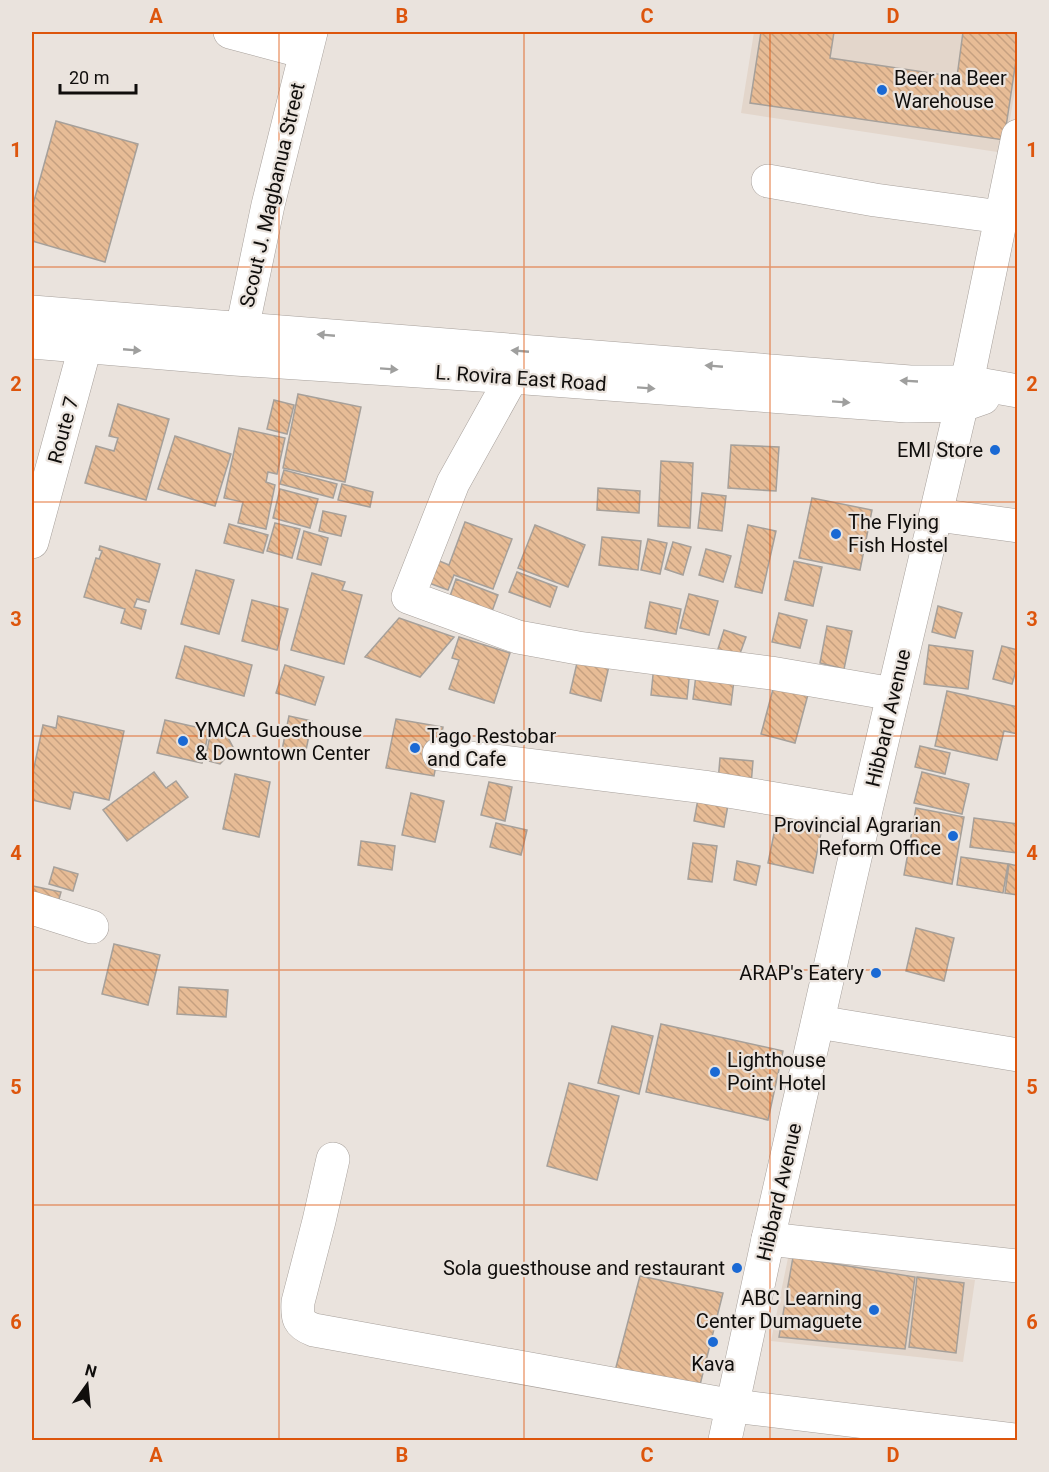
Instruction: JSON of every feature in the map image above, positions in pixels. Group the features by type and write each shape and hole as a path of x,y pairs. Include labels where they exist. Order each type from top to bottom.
{"street":[{"path":"230,32 308,42"},
{"name":"Scout J. Magbanua Street","path":"239,344 268,205 308,42"},
{"name":"Hibbard Avenue","path":"725,1440 768,1239 865,814 965,393 1017,136"},
{"path":"768,181 875,201 1001,217"},
{"name":"L. Rovira East Road","path":"32,312 90,331 605,371 908,406 965,393 1013,391"},
{"name":"L. Rovira East Road","path":"32,342 90,331"},
{"name":"Route 7","path":"32,538 90,331"},
{"name":"L. Rovira East Road","path":"239,344 512,376 605,371"},
{"path":"512,376 453,483 408,597 518,637 578,648 771,673 893,694"},
{"path":"937,515 1017,526"},
{"path":"439,754 704,787 865,814"},
{"path":"32,908 92,927"},
{"path":"818,1022 1017,1055"},
{"path":"333,1159 298,1302 297,1315 303,1326 314,1330 734,1406 1014,1440"},
{"path":"768,1239 1017,1266"}],"shaded area":[{"name":"Beer na Beer Warehouse","path":"754,32 1017,32 1017,79 1004,153 741,113"},
{"name":"ABC Learning Center Dumaguete","path":"789,1253 975,1280 963,1362 771,1341"}],"building":[{"name":"Beer na Beer Warehouse","path":"761,32 834,32 830,58 957,77 963,32 1018,32 1018,47 1004,140 750,103"},
{"path":"56,121 138,144 105,262 32,241 32,208"},
{"path":"298,394 361,407 345,482 283,468"},
{"path":"274,400 294,405 287,434 267,429"},
{"path":"118,404 169,419 146,500 85,483 96,446 114,451 118,438 109,436"},
{"path":"239,428 285,438 277,474 268,472 266,482 275,485 266,529 238,523 243,502 224,498"},
{"path":"175,436 231,454 215,506 158,489"},
{"path":"731,445 779,447 776,491 728,488"},
{"path":"661,461 693,463 690,528 658,526"},
{"path":"284,470 337,484 333,498 280,484"},
{"path":"342,484 373,492 370,507 338,500"},
{"path":"598,488 640,491 639,513 597,510"},
{"path":"280,489 318,499 310,528 273,518"},
{"path":"702,493 726,496 722,531 698,528"},
{"name":"The Flying Fish Hostel","path":"812,498 872,510 860,570 799,558"},
{"path":"323,511 346,516 341,536 319,531"},
{"path":"465,522 512,539 493,589 454,575 448,590 429,583 437,560 449,565"},
{"path":"275,523 300,529 292,558 267,551"},
{"path":"229,524 268,535 263,553 224,543"},
{"path":"535,525 585,545 568,587 518,568"},
{"path":"748,525 776,531 762,593 735,587"},
{"path":"304,531 328,538 321,565 297,559"},
{"path":"602,537 641,541 638,570 599,565"},
{"path":"648,539 667,543 660,574 641,570"},
{"path":"673,542 691,547 683,575 665,569"},
{"path":"100,546 160,564 149,602 137,599 134,607 146,610 141,629 121,623 125,609 84,597 96,558 99,559 102,551 99,550"},
{"path":"706,549 731,556 723,582 699,575"},
{"path":"794,561 822,567 813,606 785,600"},
{"path":"196,570 234,580 219,634 181,624"},
{"path":"517,572 557,587 550,607 509,592"},
{"path":"312,573 345,582 342,590 362,595 344,664 291,650"},
{"path":"456,579 498,595 491,614 449,599"},
{"path":"689,594 718,601 709,635 680,628"},
{"path":"252,600 288,609 277,650 242,641"},
{"path":"650,602 681,609 676,634 645,628"},
{"path":"938,606 962,613 955,638 932,632"},
{"path":"779,613 807,620 800,648 772,642"},
{"path":"399,618 454,637 420,677 365,657"},
{"path":"827,626 852,631 844,669 820,663"},
{"path":"724,630 746,637 738,659 717,652"},
{"path":"459,637 510,653 494,703 449,689 459,660 452,658"},
{"path":"929,645 973,651 968,689 924,684"},
{"path":"185,646 252,665 244,696 176,678"},
{"path":"1002,646 1018,650 1018,664 1012,684 993,679"},
{"path":"580,650 611,657 601,701 570,693"},
{"path":"285,665 324,677 315,705 276,693"},
{"path":"654,665 690,669 687,699 651,695"},
{"path":"697,667 735,672 731,705 693,699"},
{"path":"776,678 810,687 795,743 761,734"},
{"path":"947,691 1018,707 1018,734 1004,731 997,760 935,746"},
{"path":"58,716 124,731 109,800 74,792 70,809 32,800 32,777 43,725 56,728"},
{"path":"289,716 312,721 305,755 282,750"},
{"name":"Tago Restobar and Cafe","path":"396,719 443,727 434,776 386,768"},
{"name":"YMCA Guesthouse & Downtown Center","path":"165,720 209,730 202,763 157,753"},
{"path":"211,731 226,734 234,749 220,764 205,760"},
{"path":"920,746 950,753 945,774 915,767"},
{"path":"720,758 753,761 751,785 718,782"},
{"path":"154,772 166,788 176,781 188,797 127,841 103,810"},
{"path":"922,772 969,784 962,814 914,803"},
{"path":"235,774 270,782 259,837 223,829"},
{"path":"489,782 512,787 505,821 481,815"},
{"path":"411,793 444,801 435,842 402,835"},
{"path":"698,799 728,805 724,827 694,821"},
{"path":"916,808 964,817 952,884 904,875"},
{"path":"778,814 823,823 813,873 768,863"},
{"path":"974,818 1018,824 1017,853 970,847"},
{"path":"496,823 527,830 521,855 490,847"},
{"path":"361,841 395,846 392,870 358,865"},
{"path":"693,843 717,846 712,882 688,879"},
{"path":"961,857 1008,864 1003,893 957,885"},
{"path":"737,861 760,866 756,885 734,880"},
{"path":"1009,864 1018,866 1018,895 1005,893"},
{"path":"54,867 78,874 73,891 49,884"},
{"path":"33,886 61,892 56,910 32,894"},
{"path":"916,928 954,938 944,981 906,971"},
{"path":"114,944 160,955 148,1005 102,994"},
{"path":"179,987 228,990 226,1017 177,1014"},
{"name":"Lighthouse Point Hotel","path":"661,1024 783,1051 768,1120 646,1092"},
{"path":"612,1026 653,1036 639,1094 598,1083"},
{"path":"569,1083 619,1096 597,1180 547,1166"},
{"path":"793,1257 915,1277 905,1349 779,1337"},
{"path":"640,1276 723,1293 700,1385 615,1371"},
{"path":"917,1277 964,1283 956,1353 909,1347"}],"place":[{"name":"Beer na Beer Warehouse","path":"882,90"},
{"name":"EMI Store","path":"995,450"},
{"name":"The Flying Fish Hostel","path":"836,534"},
{"name":"YMCA Guesthouse & Downtown Center","path":"183,741"},
{"name":"Tago Restobar and Cafe","path":"415,748"},
{"name":"Provincial Agrarian Reform Office","path":"953,836"},
{"name":"ARAP's Eatery","path":"876,973"},
{"name":"Lighthouse Point Hotel","path":"715,1072"},
{"name":"Sola guesthouse and restaurant","path":"737,1268"},
{"name":"ABC Learning Center Dumaguete","path":"874,1310"},
{"name":"Kava","path":"713,1342"}]}
